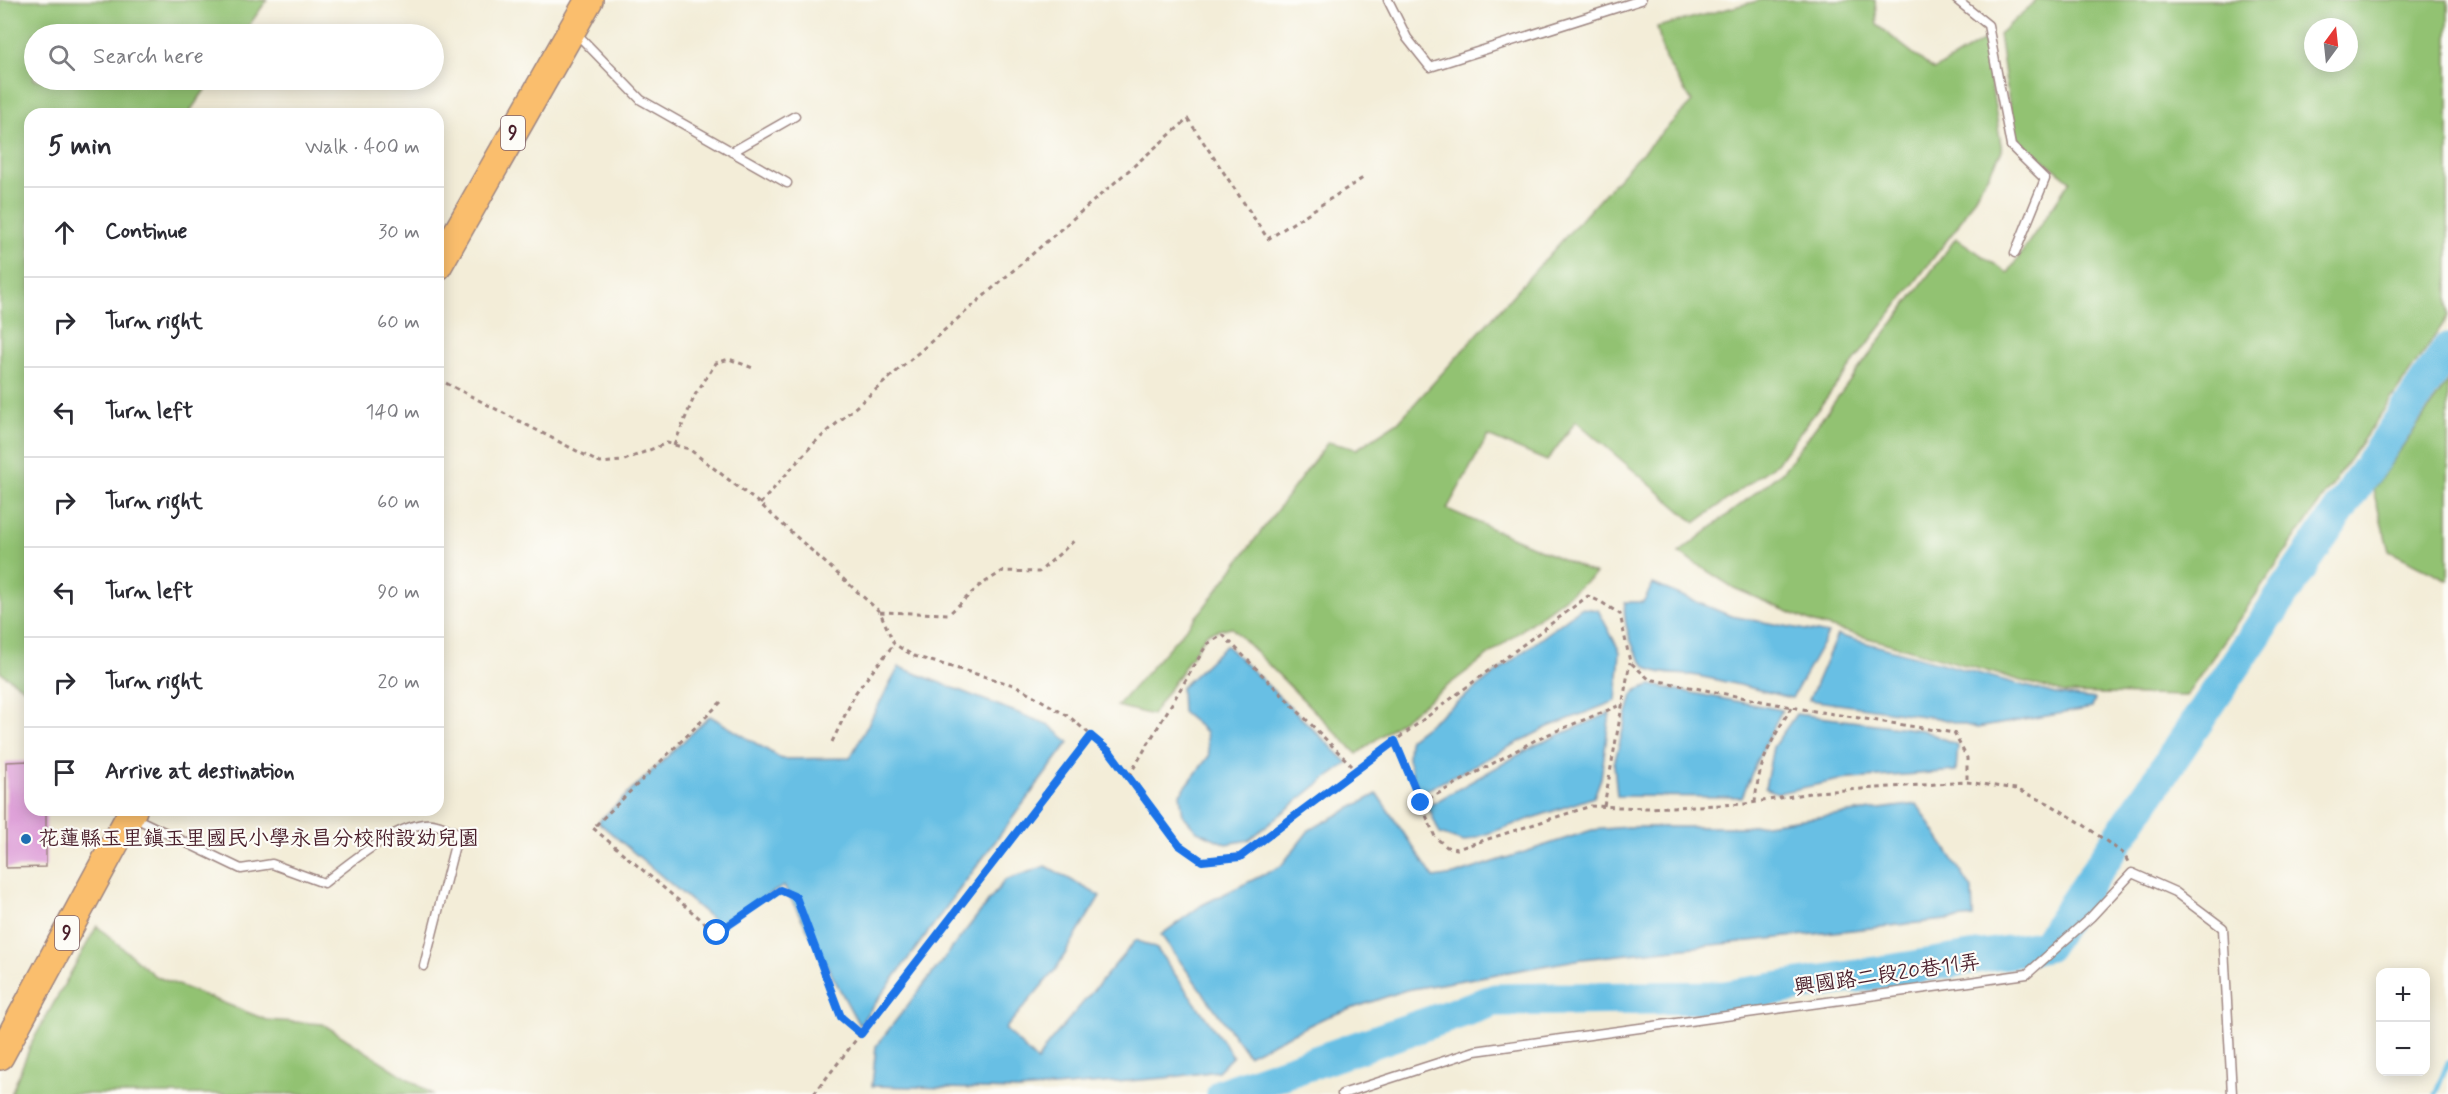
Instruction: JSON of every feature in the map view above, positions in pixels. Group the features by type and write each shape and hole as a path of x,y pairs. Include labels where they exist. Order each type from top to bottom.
{"main road":[{"name":"9","path":"444,221 569,0"},
{"name":"9","path":"444,255 589,0"},
{"name":"9","path":"0,1023 124,816"},
{"name":"9","path":"0,1056 124,816"}],"lane":[{"path":"1388,0 1407,38 1430,67 1641,0"},
{"path":"1957,0 1988,25 2011,146 2045,178 2015,253"},
{"path":"572,29 641,100 787,183"},
{"path":"732,152 795,116"},
{"path":"134,816 241,869 272,864 324,883 367,849 416,824 433,824 458,833 424,966"},
{"name":"興國路二段20巷11弄","path":"1342,1094 1475,1051 2027,974 2091,917 2132,873 2175,892 2223,928 2232,1094"}],"path":[{"path":"760,504 813,444 1188,119 1268,239 1366,176"},
{"path":"674,445 695,395 716,363 729,358 753,368"},
{"path":"444,382 600,463 622,461 667,443 689,449 760,504 880,612 894,644 914,657 1017,686 1071,718 1110,752 1179,845 1202,861 1240,857 1588,596 1620,614 1630,662 1604,806"},
{"path":"880,612 949,614 979,586 1003,571 1039,572 1076,539"},
{"path":"1128,777 1207,644 1224,635 1356,770"},
{"path":"832,742 856,692 894,644"},
{"path":"1630,662 1649,679 1954,733 1967,758 1966,782"},
{"path":"721,702 592,828 717,933 780,890 796,897 841,1017 861,1034"},
{"path":"1421,803 1539,738 1623,704"},
{"path":"1755,803 1757,779 1768,746 1792,706"},
{"path":"814,1094 1091,736"},
{"path":"1395,741 1435,837 1447,847 1456,849 1592,806 1647,808 1755,803 1816,792 1966,782 2016,789 2048,803 2124,854"}],"green space":[{"path":"0,0 267,0 250,24 24,24 24,90 205,90 192,108 24,108 24,688 0,672"},
{"path":"1761,0 1875,0 1877,25 1934,70 1984,40 2002,151 1957,227 1777,463 1695,523 1576,421 1547,461 1488,436 1447,509 1596,574 1357,754 1231,627 1207,633 1152,715 1117,706 1202,610 1328,442 1357,449 1398,422 1635,160 1692,102 1665,59 1657,27"},
{"path":"2037,0 2448,0 2448,317 2186,696 2065,693 1814,623 1734,588 1679,553 1783,471 1956,238 2008,273 2070,181 2014,137 1999,34"},
{"path":"2448,381 2448,580 2389,551 2373,490"},
{"path":"97,926 155,976 267,1020 323,1024 432,1094 11,1094 32,1042"}],"water":[{"path":"1653,584 1731,616 1828,634 1792,698 1705,677 1654,671 1638,657 1625,619 1625,602 1643,602"},
{"path":"1581,608 1598,610 1620,652 1616,701 1548,727 1419,794 1408,759 1409,739"},
{"path":"1837,635 2055,694 2095,699 2092,708 1977,728 1938,718 1809,700"},
{"path":"1226,645 1348,763 1249,840 1226,844 1197,831 1183,815 1180,794 1209,756 1206,732 1182,712 1181,688"},
{"path":"899,667 1049,725 1069,742 859,1025 784,886 718,924 598,822 710,716 782,759 850,758"},
{"path":"1651,685 1782,710 1742,797 1617,796 1614,764 1632,695 1637,690"},
{"path":"1610,713 1601,778 1594,797 1463,842 1440,834 1428,806 1536,745"},
{"path":"1796,714 1922,730 1958,745 1956,771 1839,780 1778,793 1765,788 1773,747"},
{"path":"1377,794 1434,878 1454,875 1592,830 1627,827 1743,827 1917,804 1972,889 1973,917 1582,959 1406,990 1324,1018 1248,1055 1161,935 1202,905 1281,866 1309,830"},
{"path":"1046,866 1100,896 1056,969 1005,1029 1037,1061 1048,1044 1136,940 1157,949 1233,1056 1218,1071 1165,1078 1018,1090 872,1086 876,1046 1005,880"}],"building":[{"name":"花蓮縣玉里鎮玉里國民小學永昌分校附設幼兒園","path":"24,761 24,816 46,816 46,867 6,868 6,762"}],"waterway":[{"path":"1223,1094 1495,1000 1725,997 2046,946 2448,349"},
{"path":"2435,1094 2448,1062"}],"place":[{"name":"花蓮縣玉里鎮玉里國民小學永昌分校附設幼兒園","path":"26,839"}],"route":[{"path":"717,933 780,890 796,897 841,1017 861,1034 1091,736 1110,752 1179,845 1202,861 1240,857 1395,741 1421,803"}]}
